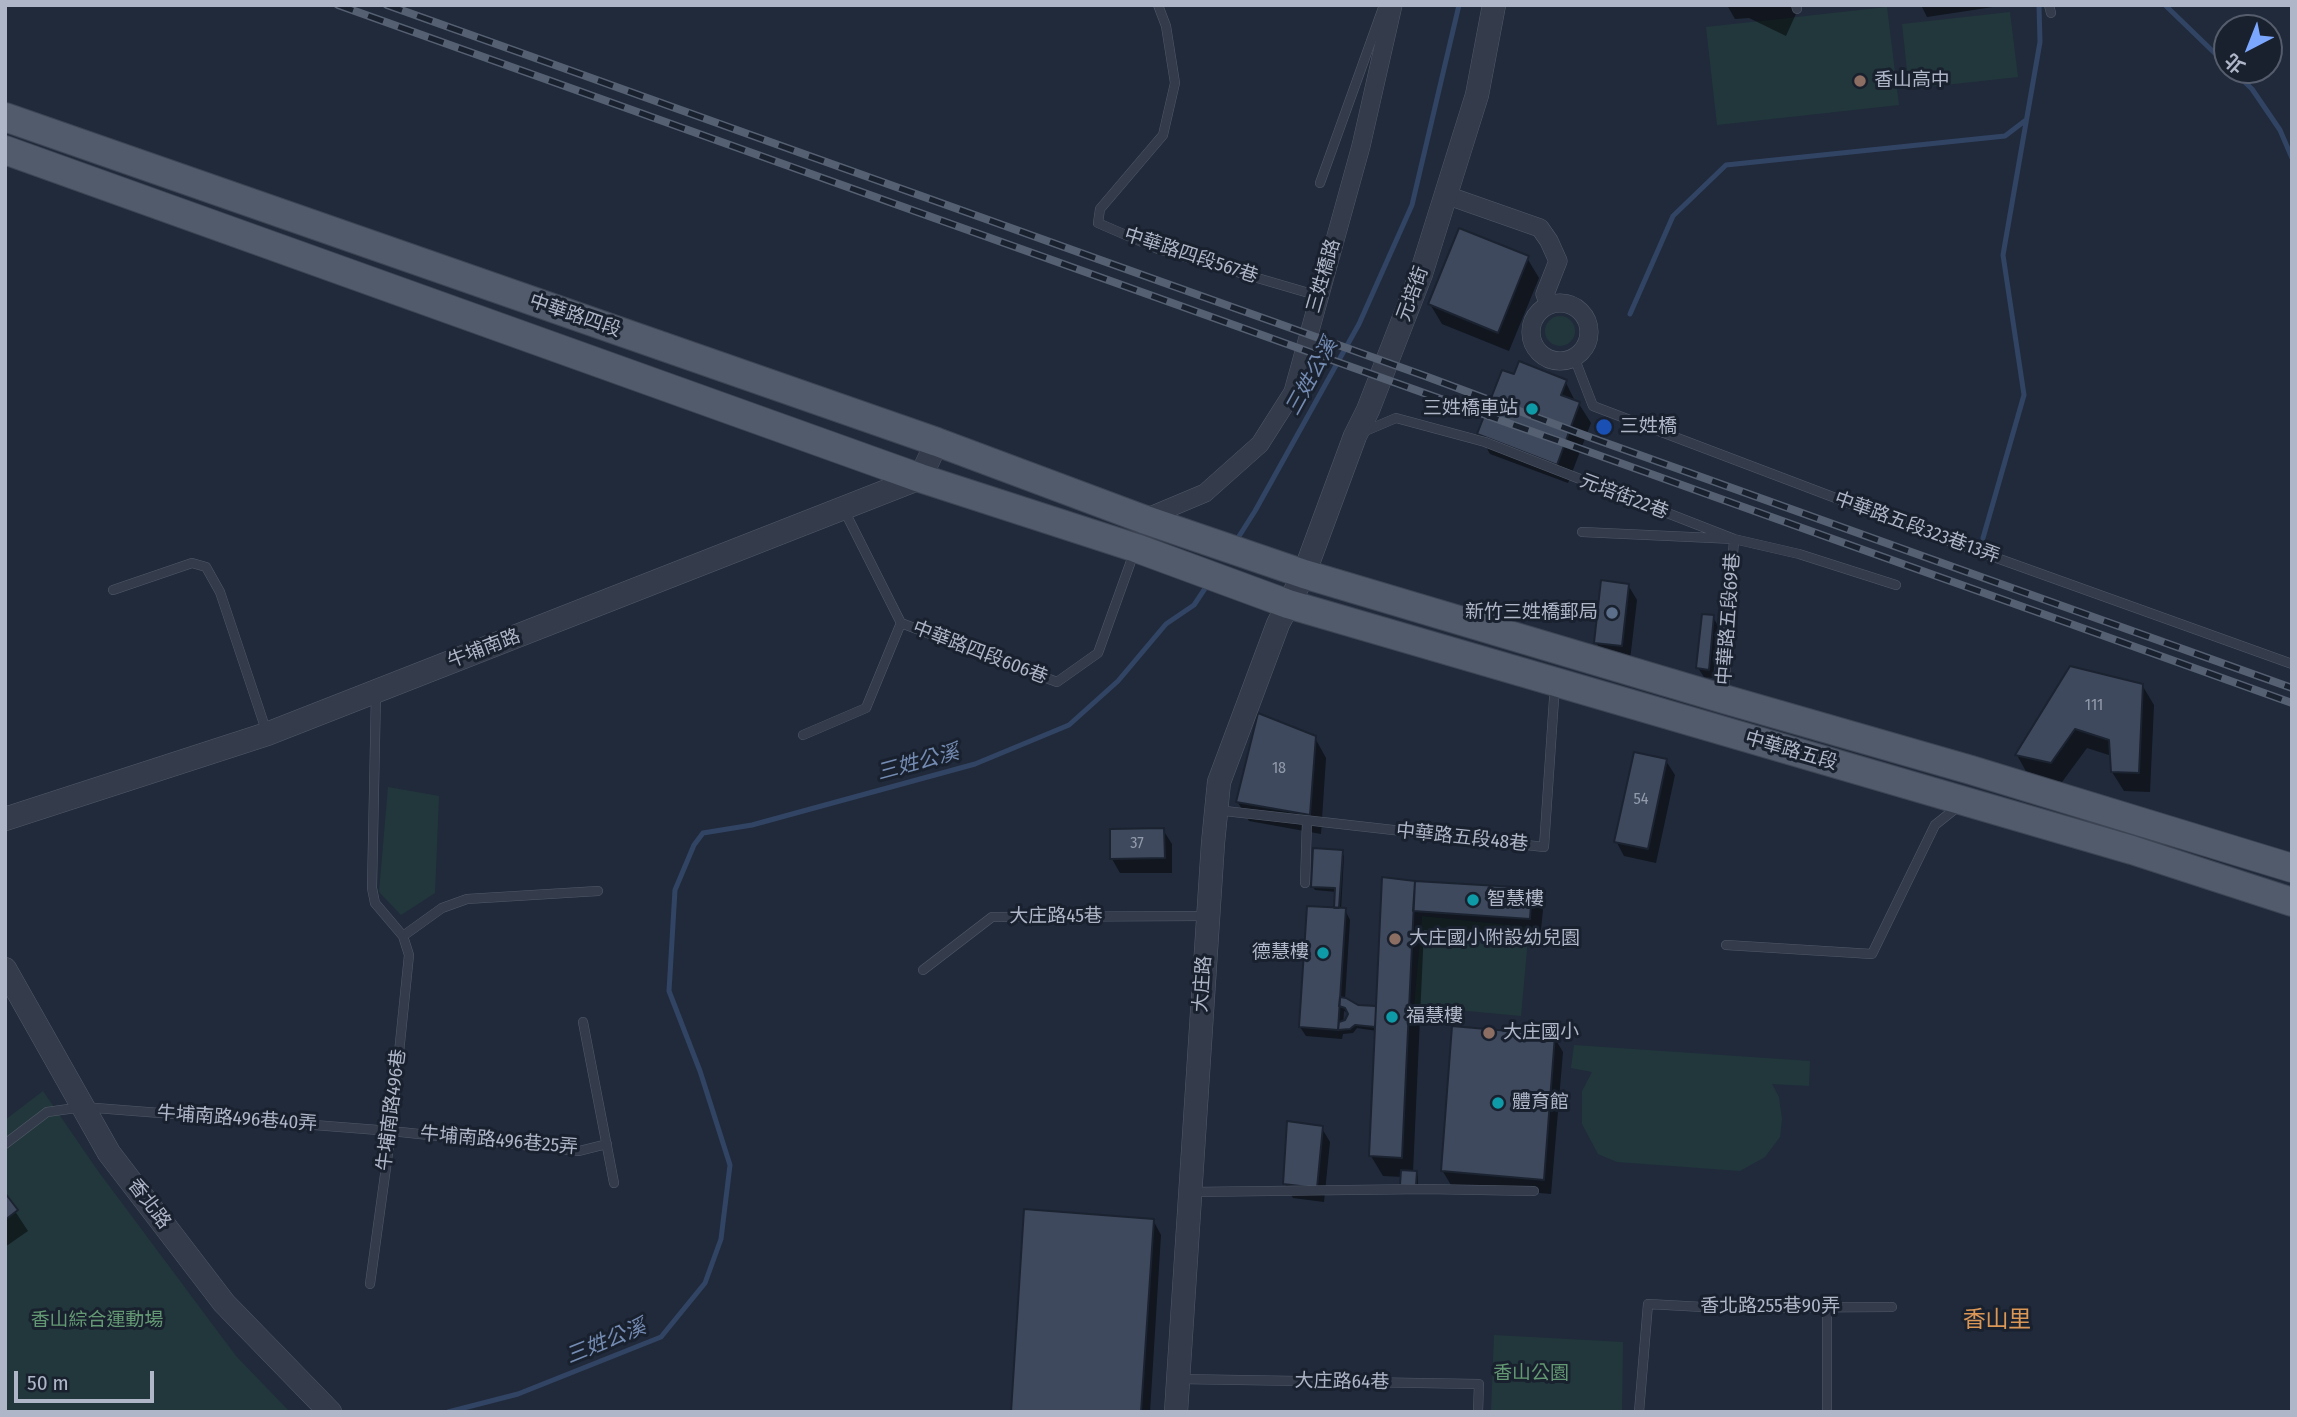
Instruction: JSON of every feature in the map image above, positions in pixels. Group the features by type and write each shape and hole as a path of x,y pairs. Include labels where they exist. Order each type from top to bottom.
{"main road":[{"name":"中華路四段","path":"5,117 937,442 1143,519"},
{"name":"中華路四段","path":"5,150 920,478 1136,548"},
{"path":"1143,519 1304,574"},
{"path":"1136,548 1288,604"},
{"name":"中華路五段","path":"1304,574 1724,699 2009,798 2132,850 2292,902"},
{"name":"中華路五段","path":"1288,604 1964,802 2009,798 2292,868"}],"street":[{"name":"三姓橋路","path":"1143,519 1205,492 1260,444 1293,392 1362,146 1394,5"},
{"name":"元培街","path":"1304,574 1355,436 1408,309 1476,95 1494,5"},
{"path":"1446,195 1539,228 1549,241 1558,261 1545,294 1549,305"},
{"path":"1558,303 1577,308 1588,324 1587,343 1574,357 1555,360 1539,352 1534,344 1531,326 1535,317 1549,305 1558,303"},
{"path":"920,478 937,442"},
{"name":"牛埔南路","path":"5,820 267,734 920,478"},
{"name":"大庄路","path":"1175,1412 1219,782 1278,624 1304,574"},
{"name":"香北路","path":"5,969 109,1153 225,1303 330,1412"}],"lane":[{"name":"中華路四段567巷","path":"1158,5 1166,26 1175,83 1163,135 1100,209 1098,223 1158,249 1319,296"},
{"path":"1320,183 1384,5"},
{"name":"中華路五段323巷13弄","path":"1574,357 1593,406 1941,538 2292,664"},
{"name":"元培街22巷","path":"1355,436 1396,418 1409,421 1485,442 1734,539 1800,554 1896,585"},
{"path":"843,508 901,624"},
{"path":"1582,532 1734,539"},
{"name":"中華路五段69巷","path":"1724,699 1734,539"},
{"name":"中華路四段606巷","path":"803,735 866,708 901,624 1057,682 1098,653 1136,548"},
{"path":"113,590 191,563 206,566 220,592 267,734"},
{"name":"中華路五段48巷","path":"1216,810 1544,847 1555,682"},
{"path":"376,692 372,888 376,903 403,936 442,908 467,899 598,891"},
{"path":"1726,945 1872,954 1936,825 1964,802"},
{"path":"1305,883 1307,821"},
{"name":"大庄路45巷","path":"923,970 992,917 1208,916"},
{"name":"牛埔南路496巷","path":"370,1284 391,1130 409,955 403,936"},
{"path":"583,1022 614,1183"},
{"name":"牛埔南路496巷40弄","path":"5,1144 47,1112 83,1107 391,1130"},
{"name":"牛埔南路496巷25弄","path":"391,1130 579,1151 607,1144"},
{"path":"1190,1192 1426,1189 1534,1191"},
{"name":"香北路255巷90弄","path":"1639,1412 1648,1304 1721,1308 1892,1307"},
{"path":"1827,1307 1827,1412"},
{"name":"大庄路64巷","path":"1178,1379 1479,1384 1478,1412"}],"green space":[{"path":"1887,7 1899,105 1717,125 1706,27"},
{"path":"2010,12 2018,77 1909,89 1902,24"},
{"path":"1560,316 1571,320 1575,331 1571,342 1560,346 1549,342 1545,331 1549,320"},
{"path":"388,787 439,796 435,893 401,915 379,892"},
{"path":"1422,916 1529,927 1521,1016 1414,1006"},
{"path":"1574,1045 1810,1061 1809,1086 1772,1084 1779,1097 1782,1119 1780,1137 1765,1157 1740,1171 1617,1162 1598,1154 1582,1124 1582,1091 1592,1072 1571,1068"},
{"name":"香山綜合運動場","path":"43,1091 98,1171 236,1356 290,1412 5,1412 5,1120"},
{"name":"香山公園","path":"1494,1335 1623,1342 1622,1412 1491,1412"}],"building":[{"path":"1459,228 1529,256 1498,333 1428,304"},
{"name":"三姓橋車站","path":"1519,361 1567,380 1561,395 1580,402 1557,465 1477,434 1502,370 1514,374"},
{"name":"新竹三姓橋郵局","path":"1601,580 1629,584 1622,646 1594,643"},
{"path":"1702,614 1714,615 1709,670 1696,668"},
{"path":"2070,666 2143,684 2139,773 2111,772 2109,740 2075,729 2051,763 2015,755"},
{"path":"1258,713 1316,736 1310,815 1236,802"},
{"path":"1634,752 1667,759 1648,849 1614,842"},
{"path":"1164,828 1165,858 1110,859 1110,829"},
{"path":"1313,848 1343,850 1339,908 1334,908 1335,888 1311,887"},
{"name":"福慧樓","path":"1382,877 1415,881 1402,1158 1369,1156"},
{"name":"智慧樓","path":"1415,881 1532,888 1530,919 1413,911"},
{"name":"德慧樓","path":"1307,906 1346,908 1338,1030 1299,1027"},
{"path":"1340,997 1358,1005 1376,1006 1375,1027 1355,1025 1350,1029 1338,1030 1339,1022 1345,1020 1348,1014 1345,1008 1339,1006"},
{"name":"體育館","path":"1452,1026 1555,1035 1544,1180 1441,1171"},
{"path":"1287,1121 1323,1126 1317,1188 1283,1184"},
{"path":"1401,1170 1417,1171 1416,1186 1400,1185"},
{"path":"5,1193 18,1210 5,1220"},
{"path":"1024,1209 1154,1219 1141,1412 1011,1412"}],"waterway":[{"name":"三姓公溪","path":"1236,541 1359,324 1412,205 1459,5"},
{"path":"1983,538 2024,395 2003,255 2040,42 2039,5"},
{"path":"2165,5 2213,51"},
{"path":"2247,84 2280,130 2292,158"},
{"path":"1630,314 1673,216 1726,165 2005,136 2026,120"},
{"name":"三姓公溪","path":"448,1412 518,1394 661,1337 705,1283 721,1239 730,1165 700,1071 669,991 675,890 694,845 703,833 752,825 975,764 1069,725 1118,681 1166,624 1194,605 1208,584"}],"railway":[{"path":"338,5 2292,703"},
{"path":"387,5 2292,688"}],"place":[{"name":"香山高中","path":"1860,81"},
{"name":"三姓橋車站","path":"1532,409"},
{"name":"三姓橋","path":"1604,427"},
{"name":"新竹三姓橋郵局","path":"1612,613"},
{"name":"智慧樓","path":"1473,900"},
{"name":"大庄國小附設幼兒園","path":"1395,939"},
{"name":"德慧樓","path":"1323,953"},
{"name":"福慧樓","path":"1392,1017"},
{"name":"大庄國小","path":"1489,1033"},
{"name":"體育館","path":"1498,1103"}],"district":[{"name":"香山里","path":"1997,1321"}]}
